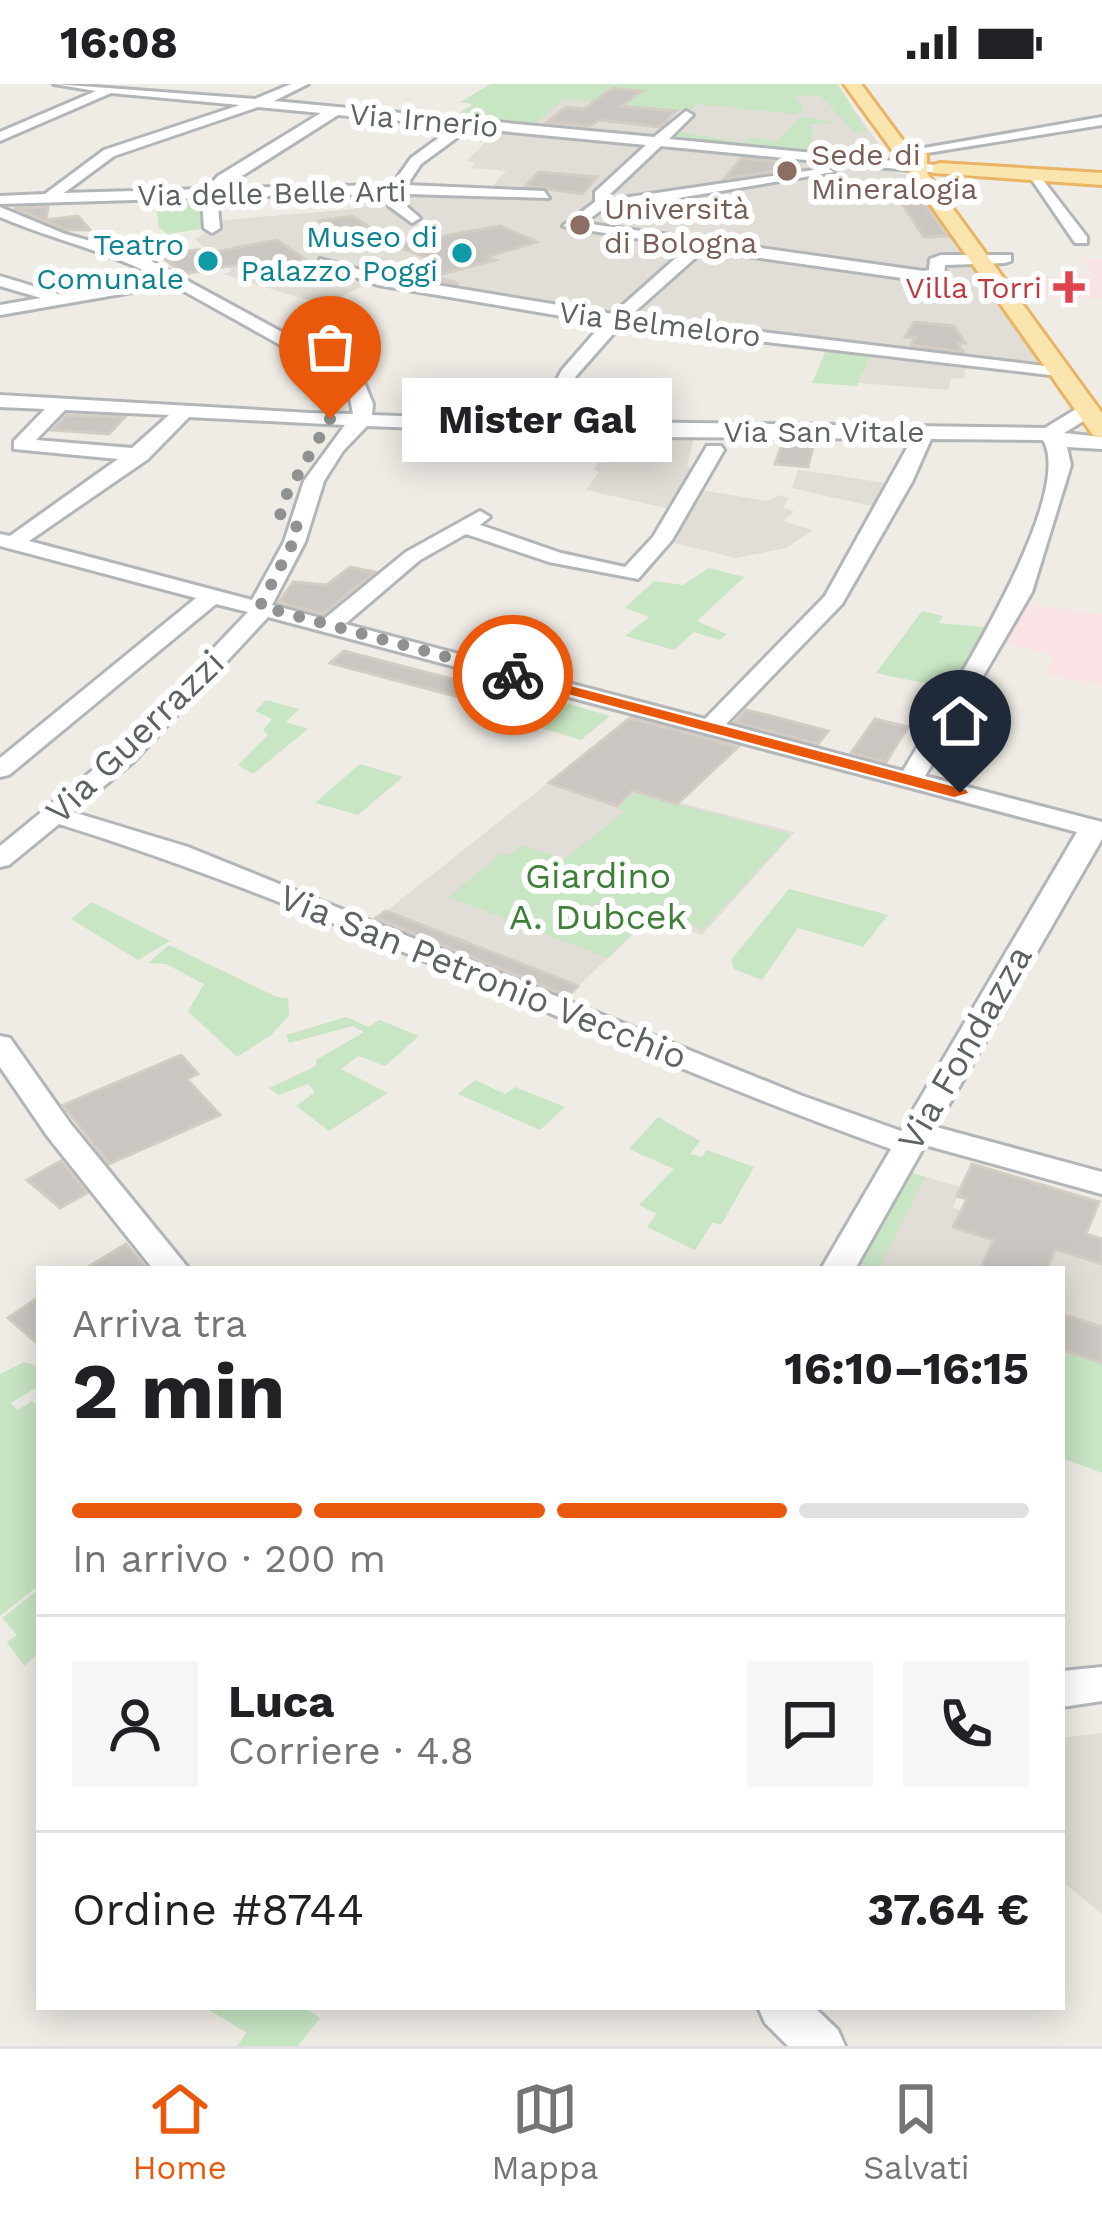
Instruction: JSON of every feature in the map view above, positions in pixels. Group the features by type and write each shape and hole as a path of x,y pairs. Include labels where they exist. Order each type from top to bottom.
{"main road":[{"path":"867,89 894,141 922,162 993,259 1102,387"},
{"path":"922,162 1102,179"},
{"path":"993,259 1098,425"}],"street":[{"name":"Via Irnerio","path":"60,84 805,160"},
{"path":"51,196 109,153 302,84"},
{"path":"0,137 118,87"},
{"path":"212,228 209,194 233,171 334,112"},
{"path":"686,115 571,226 922,276 938,273 938,261 993,259"},
{"path":"805,160 877,165 922,162 1102,121"},
{"path":"412,218 397,206 399,189 416,161 465,124"},
{"path":"805,160 847,167"},
{"path":"596,205 847,167 922,162"},
{"path":"1031,174 1081,240"},
{"name":"Via delle Belle Arti","path":"0,200 399,189 544,195"},
{"path":"0,212 59,237 127,255 356,379 364,404 362,420 324,452"},
{"path":"540,427 574,369 618,320 700,245"},
{"name":"Via Belmeloro","path":"326,262 378,280 496,303 1061,373"},
{"path":"0,280 61,299"},
{"path":"0,310 176,280"},
{"name":"Via San Vitale","path":"0,401 540,427 717,443 926,431 1052,433"},
{"path":"59,405 21,445 141,455"},
{"path":"6,542 141,455 182,413"},
{"path":"315,418 324,452"},
{"path":"1052,433 1098,425"},
{"path":"709,728 834,599 926,431"},
{"path":"1052,433 1070,442 1102,443"},
{"path":"910,780 1012,608 1038,549 1061,465 1052,433"},
{"path":"330,625 413,556 474,521 569,562 630,574 669,530 717,443"},
{"path":"14,460 36,447"},
{"name":"Via Guerrazzi","path":"0,860 164,718 232,644 294,545 296,525 324,452"},
{"path":"6,542 1097,830"},
{"path":"0,770 214,595"},
{"name":"Via San Petronio Vecchio","path":"57,815 179,853 789,1102 912,1138 1102,1183"},
{"name":"Via Fondazza","path":"840,1266 1097,830"},
{"path":"0,1045 59,1130 170,1266"},
{"path":"1065,1676 1102,1671"},
{"path":"1065,1689 1102,1684"},
{"path":"784,2010 820,2046"}],"shaded area":[{"name":"Università di Bologna","path":"491,84 836,84 885,153 881,158 898,174 913,174 1048,372 967,363 964,379 951,378 948,390 859,383 872,353 601,318 376,280 323,305 223,274 232,271 195,239 210,230 214,221 354,209 356,190 488,191 506,171 471,168 475,162 466,161 498,131 454,117 473,104 460,102"},
{"name":"Villa Torri","path":"1082,259 1102,259 1102,299 1044,297 1029,277 1093,275"},
{"path":"621,433 695,434 687,467 702,469 674,510 586,490 599,472 594,470 598,463 609,463"},
{"path":"798,470 891,484 875,507 792,488"},
{"path":"700,490 767,501 779,495 788,498 784,508 794,511 783,521 813,530 786,548 736,558 670,542"},
{"path":"1025,604 1102,614 1102,686 1045,674 1054,656 1001,642"},
{"path":"635,714 730,739 665,799 795,832 702,935 651,918 563,1000 370,924"},
{"path":"909,1172 961,1187 953,1208 988,1218 994,1207 1102,1239 1102,1363 1065,1351 1065,1266 848,1266 888,1189 899,1191"},
{"path":"1102,1733 1102,1914 1065,1883 1065,1738"}],"green space":[{"path":"491,84 838,84 867,132 855,133 820,95 795,96 804,111 796,114 697,104 689,111 564,99 534,125 454,117 473,104 460,102"},
{"path":"800,117 838,122 807,125 813,127 810,155 665,139 674,131 743,143 747,138 777,141"},
{"path":"206,196 208,228 168,234 159,228 155,198"},
{"path":"827,348 872,353 857,386 812,383"},
{"path":"709,568 744,577 697,621 727,634 720,640 694,632 674,650 625,636 649,617 625,608 654,581 683,585"},
{"path":"922,611 943,616 939,623 995,628 955,690 876,673"},
{"path":"545,697 610,716 581,740 519,721 531,718 526,712 548,713 548,708 536,704 547,704"},
{"path":"266,700 299,709 286,722 308,729 253,774 238,765 268,735 263,730 272,719 255,711"},
{"path":"360,764 403,777 358,815 315,803"},
{"name":"Giardino A. Dubcek","path":"634,793 791,834 703,929 652,911 608,958 449,897 501,853 509,856 521,845 564,859 624,812 618,808"},
{"path":"789,889 888,915 863,947 798,928 762,980 734,969 731,960"},
{"path":"92,902 170,941 138,960 71,919"},
{"path":"169,945 288,998 289,1016 271,1035 237,1057 188,1011 204,984 166,964 148,963"},
{"path":"346,1017 368,1027 380,1020 419,1036 385,1066 358,1056 341,1069 388,1093 329,1131 296,1106 315,1092 308,1084 279,1095 269,1088 316,1066 316,1060 364,1032 353,1026 289,1043 286,1035"},
{"path":"475,1080 505,1094 515,1087 565,1107 540,1130 458,1094"},
{"path":"658,1117 700,1141 690,1154 702,1157 707,1150 754,1167 721,1225 713,1222 695,1250 647,1227 657,1214 639,1205 674,1169 629,1149"},
{"path":"909,1172 925,1177 880,1266 848,1266 888,1189 899,1191"},
{"path":"1065,1351 1102,1363 1102,1473 1065,1459"},
{"path":"24,1362 36,1365 36,1388 11,1403 18,1410 32,1401 36,1405 36,1587 0,1616 0,1374"},
{"path":"36,1591 36,1656 24,1666 7,1642 17,1635 2,1618"},
{"path":"209,2010 308,2010 320,2018 298,2046 237,2046 247,2033"}],"building":[{"path":"613,88 642,91 621,106 676,111 660,127 598,120 591,126 547,122 566,107 584,109"},
{"path":"742,158 798,164 800,167 724,179"},
{"path":"539,172 597,177 582,194 526,186"},
{"path":"918,195 947,236 924,237 897,196"},
{"path":"48,207 46,220 78,216 90,230 66,230 14,208"},
{"path":"353,216 386,239 350,245 319,221"},
{"path":"500,226 537,242 486,257 495,260 434,276 459,284 392,273 431,259 393,245"},
{"path":"277,240 316,267 275,276 246,263 184,274 159,255 210,248 215,252"},
{"path":"914,322 954,326 965,343 958,343 963,352 911,345 915,338 905,337"},
{"path":"67,415 125,417 109,434 52,430"},
{"path":"783,442 814,443 808,467 775,464"},
{"path":"350,567 375,572 323,614 279,602 293,582 327,585"},
{"path":"344,651 467,683 473,678 493,683 488,688 537,703 536,709 497,707 330,663"},
{"path":"746,710 828,731 818,744 735,722"},
{"path":"630,718 738,747 677,804 633,790 617,806 549,783"},
{"path":"875,719 908,727 886,762 851,753"},
{"path":"386,911 578,986 568,996 376,918"},
{"path":"181,1055 198,1074 187,1079 220,1115 109,1164 63,1105"},
{"path":"61,1161 87,1193 60,1208 27,1180"},
{"path":"972,1164 1099,1202 1086,1234 1102,1239 1102,1264 1055,1249 1048,1266 981,1266 994,1240 953,1227 967,1199 957,1196"},
{"path":"126,1244 144,1266 90,1266"},
{"path":"36,1299 36,1342 8,1318"},
{"path":"1065,1315 1102,1327 1102,1363 1065,1351"}],"way so far":[{"path":"330,419 284,499 280,516 296,525 298,533 260,606 513,675"}],"place":[{"name":"Sede di Mineralogia","path":"787,171"},
{"name":"Università di Bologna","path":"580,225"},
{"name":"Museo di Palazzo Poggi","path":"462,253"},
{"name":"Teatro Comunale","path":"208,261"},
{"name":"Villa Torri","path":"1069,287"},
{"name":"Mister Gal","path":"330,419"}],"route":[{"path":"513,675 960,793"}]}
